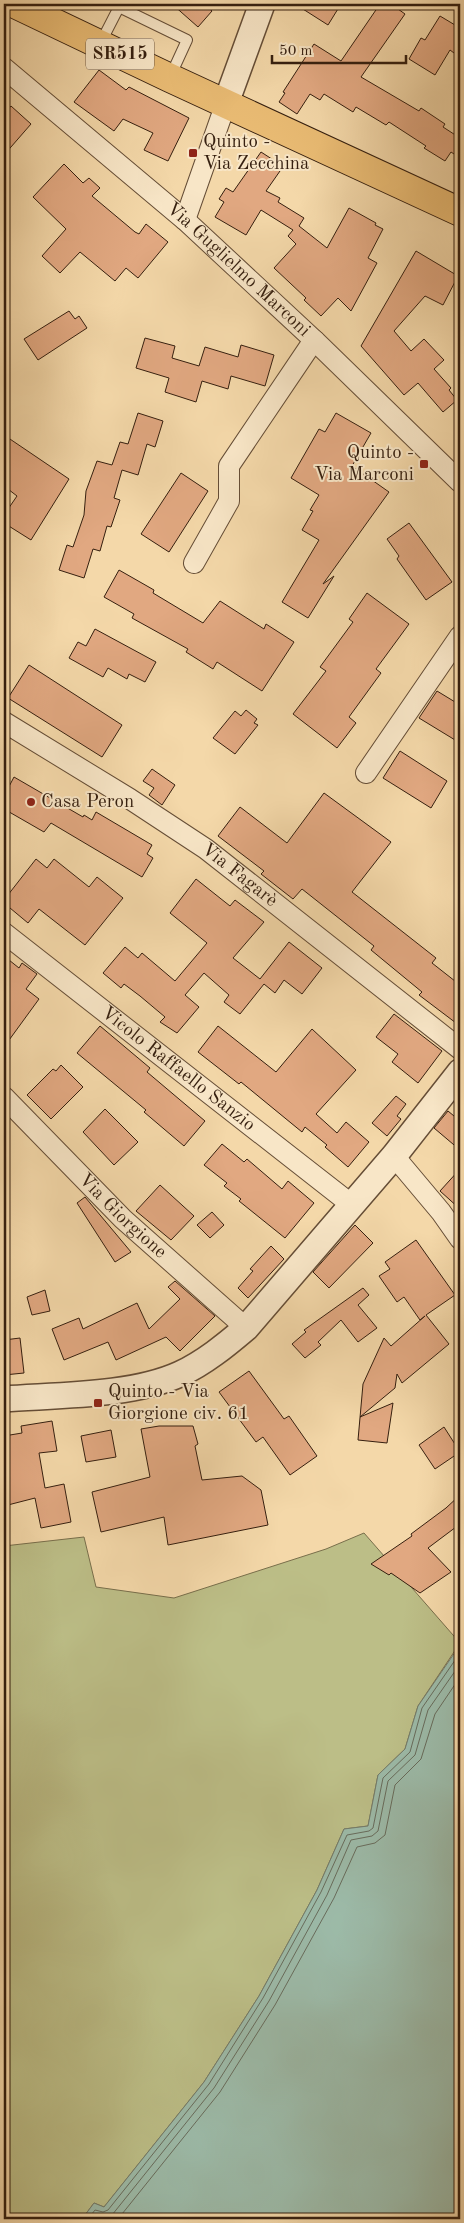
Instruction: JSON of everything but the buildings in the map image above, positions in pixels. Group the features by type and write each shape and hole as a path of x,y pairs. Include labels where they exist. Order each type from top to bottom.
{"main road":[{"name":"SR515","path":"16,4 170,78 460,212"}],"street":[{"path":"185,220 262,4"},
{"name":"Via Guglielmo Marconi","path":"4,68 185,220 314,340 460,482"},
{"path":"194,563 229,501 229,466 314,340"},
{"path":"366,773 460,636"},
{"name":"Via Fagarè","path":"4,722 130,799 206,849 460,1049"},
{"name":"Vicolo Raffaello Sanzio","path":"4,934 352,1205"},
{"path":"4,1400 140,1388 181,1374 220,1349 246,1328 394,1156 460,1072"},
{"name":"Via Giorgione","path":"4,1097 123,1219 246,1328"},
{"path":"394,1156 441,1212 460,1239"}],"lane":[{"path":"100,44 117,5 187,40 170,78"}],"green space":[{"path":"364,1533 460,1643 418,1706 405,1749 378,1775 368,1826 344,1829 317,1890 259,1996 204,2082 104,2207 94,2203 82,2219 4,2219 4,1546 84,1537 96,1587 174,1598 326,1549"}],"water":[{"path":"460,1645 460,2219 82,2219 94,2203 104,2207 204,2082 259,1996 317,1890 344,1829 368,1826 378,1775 405,1749 418,1706"}],"place":[{"name":"Quinto - Via Zecchina","path":"193,153"},
{"name":"Quinto - Via Marconi","path":"424,464"},
{"name":"Casa Peron","path":"31,802"},
{"name":"Quinto - Via Giorgione civ. 61","path":"98,1403"}]}
